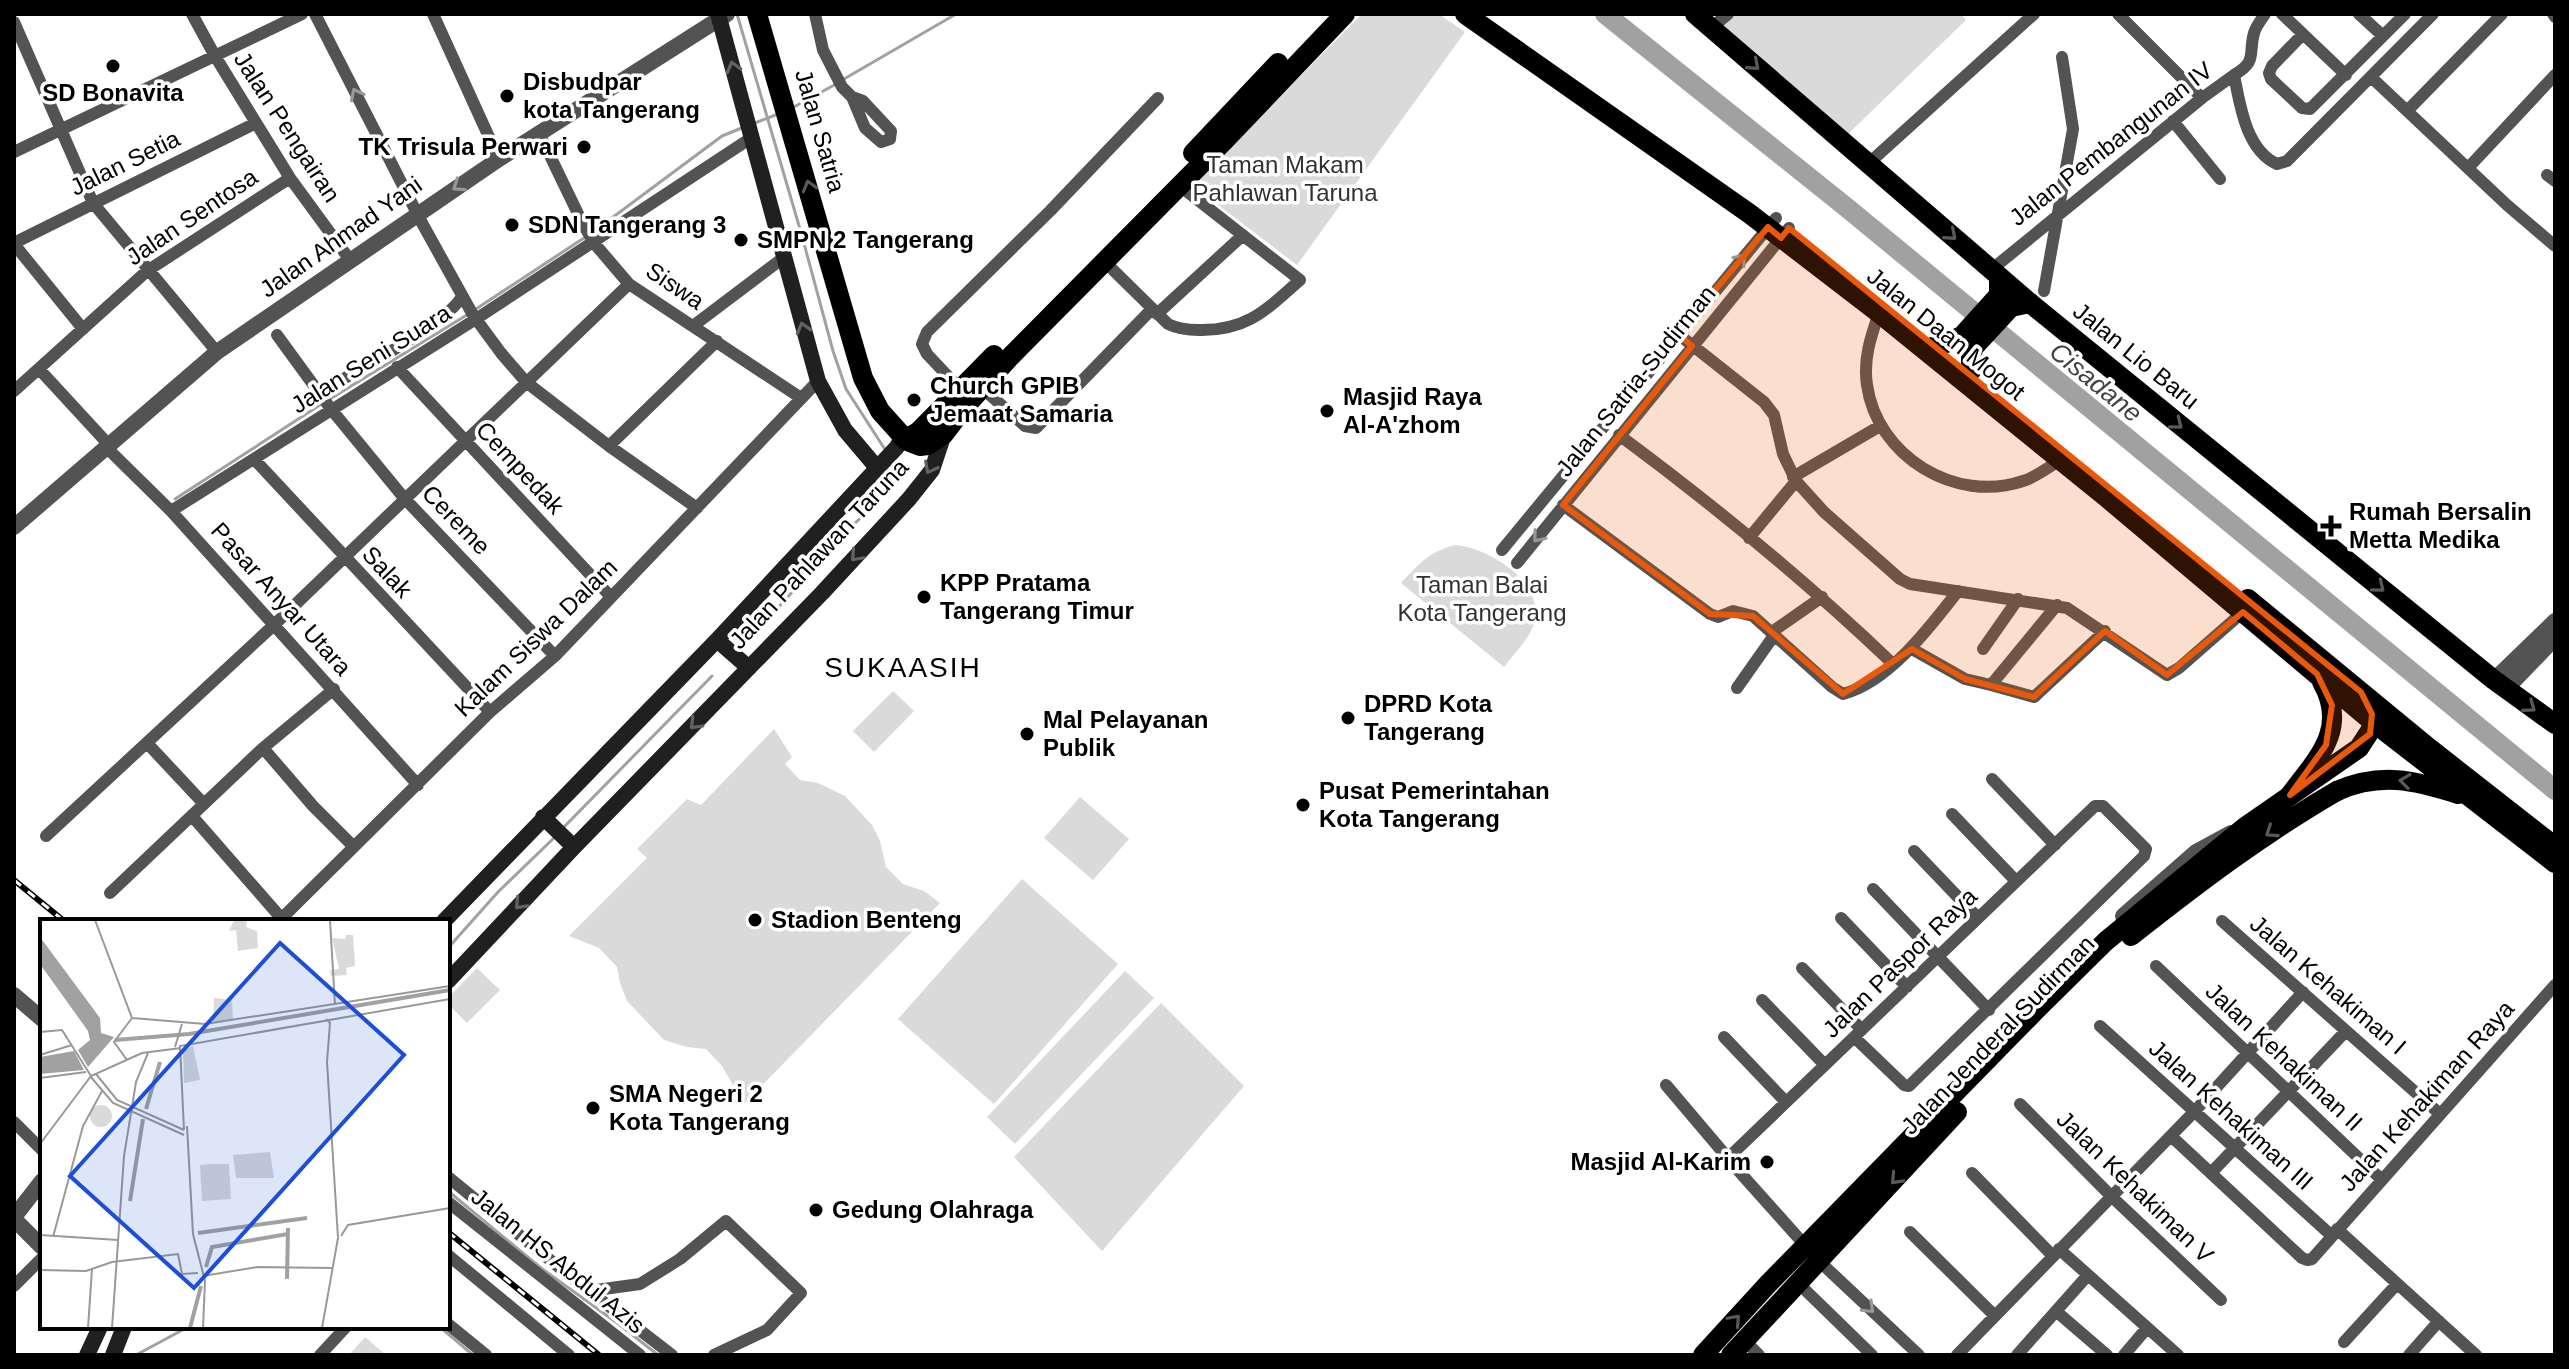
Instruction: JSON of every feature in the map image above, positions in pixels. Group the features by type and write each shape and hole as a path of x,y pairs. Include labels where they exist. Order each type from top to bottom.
{"main road":[{"name":"Jalan Satria","path":"757,14 863,378 900,442"},
{"name":"Jalan Pahlawan Taruna","path":"446,919 546,820 900,442 918,432 1326,14"},
{"name":"Jalan Pahlawan Taruna","path":"450,972 570,844 749,668 909,499 932,470 944,434 981,387 1345,14"},
{"name":"Jalan Daan Mogot","path":"1465,14 1778,228 2060,460 2555,846"},
{"name":"Jalan Daan Mogot","path":"1487,14 1971,371 2373,722 2555,863"},
{"name":"Jalan Lio Baru","path":"1695,14 2012,290 2500,685 2555,724"},
{"path":"722,16 751,137 818,381 845,430 880,466"},
{"path":"1937,344 1968,342 2012,290"},
{"path":"1968,342 1971,371"},
{"path":"900,442 928,445 944,434"},
{"path":"717,640 749,668"},
{"path":"2290,795 2319,756 2332,730 2332,705 2317,674"},
{"name":"Jalan Daan Mogot","path":"2361,692 2369,705 2373,722"},
{"name":"Jalan Jenderal Sudirman","path":"1745,1350 1798,1283 1812,1253 1861,1191 2037,1009 2106,941 2245,827 2359,748 2370,734 2373,722"},
{"name":"Jalan Jenderal Sudirman","path":"1703,1355 1812,1253 2128,939 2246,849 2337,791 2370,779 2428,784 2473,799"},
{"path":"546,820 570,844"},
{"path":"87,1355 99,1329"},
{"path":"115,1354 123,1329"}],"street":[{"name":"Jalan Pengairan","path":"192,14 290,178 350,260"},
{"path":"14,152 302,14"},
{"path":"315,14 474,317 526,382 697,508"},
{"path":"433,14 499,159"},
{"path":"815,14 831,69 852,97"},
{"path":"1711,28 1728,14"},
{"path":"1869,163 2034,14"},
{"path":"2118,14 2202,98"},
{"path":"2234,75 2251,61 2253,35 2265,14"},
{"path":"2282,14 2346,75"},
{"path":"2359,14 2383,36"},
{"path":"2303,34 2269,73 2271,79 2300,107 2312,109 2405,14"},
{"name":"Jalan Pembangunan IV","path":"2012,290 2059,213 2234,75 2251,138 2269,160 2277,164 2287,161 2433,14"},
{"path":"2407,111 2502,14"},
{"name":"Jalan Ahmad Yani","path":"16,521 108,447 217,352 417,213 722,16"},
{"path":"14,22 93,203 217,352"},
{"path":"2012,290 2059,213 2073,129 2062,57"},
{"path":"2468,168 2555,75"},
{"path":"2371,77 2555,246"},
{"path":"960,389 927,354 922,344 927,332 1050,211 1158,98"},
{"path":"2173,121 2220,179"},
{"name":"Jalan Setia","path":"14,244 256,123"},
{"name":"Siswa","path":"539,133 583,224 629,284 801,398"},
{"name":"Jalan Seni Suara","path":"171,511 254,459 327,404 397,367 751,137"},
{"name":"Jalan Sentosa","path":"16,384 39,369 147,271 290,178"},
{"path":"1105,262 1154,312 1168,324 1181,329 1228,328 1250,321 1300,280 1180,186"},
{"name":"Jalan Satria-Sudirman","path":"1502,550 1678,334 1778,228"},
{"name":"Jalan Satria-Sudirman","path":"1517,563 1692,346 1778,228"},
{"path":"981,387 1025,426 1036,428 1154,312 1243,235"},
{"path":"14,244 83,329"},
{"path":"693,326 783,258"},
{"path":"46,836 275,624 629,284"},
{"path":"338,382 441,318 463,297"},
{"path":"1879,313 1867,348 1867,385 1880,426 1903,455 1939,478 1981,487 2023,481 2060,460"},
{"path":"1678,334 1764,402 1774,415 1783,454 1794,479 1824,512 1900,579 1919,586 2057,605 2077,612 2167,675 2239,602"},
{"name":"Cereme","path":"277,335 327,404 404,498 555,656"},
{"path":"609,446 717,341"},
{"name":"Cempedak","path":"397,367 611,597"},
{"name":"Pasar Anyar Utara","path":"39,369 275,624 418,785"},
{"name":"Kalam Siswa Dalam","path":"282,919 490,712 555,656 818,381"},
{"path":"1749,538 1794,479 1880,426"},
{"path":"1619,435 1668,471 1822,597 1893,664"},
{"name":"Salak","path":"254,459 490,712"},
{"path":"1563,505 1710,614 1718,617 1733,611 1753,616 1843,694 1855,691 1912,649 1958,591"},
{"path":"1737,688 1774,633 1822,597"},
{"path":"1983,649 2018,599"},
{"path":"1991,685 2057,605"},
{"path":"2500,685 2555,621"},
{"path":"1912,649 1965,679 2034,697 2105,631"},
{"path":"2500,685 2555,638"},
{"path":"110,893 263,748 334,689"},
{"path":"147,743 204,804"},
{"path":"263,748 313,806 354,847"},
{"path":"1992,779 2055,845"},
{"name":"Jalan Paspor Raya","path":"1729,1157 2095,806 2103,806 2146,849 2146,853 1989,1010"},
{"path":"1952,814 2016,881"},
{"path":"192,816 280,919"},
{"path":"1914,851 1978,918"},
{"path":"1802,968 1907,1087 1989,1010 1873,889"},
{"path":"1841,918 1907,987"},
{"name":"Jalan Kehakiman I","path":"2222,921 2440,1114"},
{"name":"Jalan Kehakiman II","path":"2156,966 2382,1180"},
{"name":"Jalan Kehakiman Raya","path":"2211,1173 2302,1258 2312,1259 2555,985"},
{"path":"1957,1355 2194,1112 2303,992"},
{"path":"14,995 40,1017"},
{"path":"1762,1000 1825,1065"},
{"name":"Jalan Kehakiman III","path":"2100,1026 2236,1149 2397,1284 2476,1355"},
{"path":"2171,1136 2211,1173 2346,1031"},
{"path":"1724,1037 1786,1102"},
{"path":"1666,1085 1812,1253 1919,1355"},
{"name":"Jalan Kehakiman V","path":"2020,1104 2221,1300"},
{"path":"14,1122 40,1148"},
{"path":"1972,1173 2056,1252 2088,1275 2178,1355"},
{"path":"450,1179 672,1355"},
{"path":"40,1184 14,1218 40,1245"},
{"path":"450,1201 473,1197"},
{"name":"Jalan HS Abdul Azis","path":"450,1203 640,1355"},
{"path":"589,1291 640,1284 680,1259 726,1221 801,1293 767,1330 714,1355"},
{"path":"1910,1232 1995,1316"},
{"path":"450,1257 569,1355"},
{"path":"14,1286 40,1260"},
{"path":"551,1284 566,1273"},
{"path":"2017,1355 2088,1275"},
{"path":"1798,1283 1872,1355"},
{"path":"2344,1342 2397,1284"},
{"path":"2057,1312 2107,1355"},
{"path":"2409,1355 2439,1321"},
{"path":"450,1326 486,1355"},
{"path":"2124,1355 2147,1328"},
{"path":"320,1355 344,1329"}],"highlighted area":[{"path":"1768,227 1781,238 1789,228 2361,692 2372,714 2370,734 2290,795 2326,745 2332,705 2317,674 2243,612 2167,675 2105,631 2034,697 1965,679 1912,649 1843,694 1753,616 1710,614 1563,505 1692,346 1678,334"}],"green space":[{"name":"Taman Makam Pahlawan Taruna","path":"1362,14 1439,14 1465,32 1297,265 1192,185"},
{"path":"1736,14 1961,14 1966,20 1847,135 1713,33"},
{"name":"Taman Balai Kota Tangerang","path":"1455,545 1497,559 1521,579 1530,592 1535,605 1533,626 1504,667 1401,583 1431,555"},
{"path":"893,691 914,711 874,752 853,731"},
{"name":"Stadion Benteng","path":"774,729 792,757 785,764 800,780 818,783 845,796 872,825 880,841 886,867 903,884 924,891 940,903 744,1104 722,1066 706,1049 664,1040 627,1001 617,967 599,948 569,936 647,858 637,849 687,799 701,805"},
{"path":"1080,797 1129,839 1093,880 1044,838"},
{"path":"1022,879 1118,964 994,1104 898,1019"},
{"path":"477,968 500,990 467,1023 450,1006 450,996"},
{"path":"1125,971 1154,998 1015,1144 987,1117"},
{"path":"1161,1003 1244,1086 1102,1251 1014,1157"},
{"path":"365,1337 386,1355 349,1355"}],"waterway":[{"path":"737,14 833,351 846,389 886,451"},
{"path":"844,79 956,14"},
{"name":"Cisadane","path":"1605,14 1846,207 2555,790"},
{"path":"792,108 838,83"},
{"path":"755,123 778,114"},
{"path":"593,232 722,136 744,127"},
{"path":"476,309 587,236"},
{"path":"330,399 470,313"},
{"path":"175,499 323,403"},
{"path":"748,641 849,529 905,475 893,460"},
{"path":"564,827 712,676"},
{"path":"450,946 498,892 556,836"},
{"path":"450,1193 541,1268 658,1355"},
{"path":"136,1355 184,1329"},
{"path":"442,1329 473,1355"}],"railway":[{"path":"14,880 62,919"},
{"path":"450,1234 599,1355"}],"place":[{"name":"SD Bonavita","path":"113,66"},
{"name":"Disbudpar kota Tangerang","path":"507,96"},
{"name":"TK Trisula Perwari","path":"584,147"},
{"name":"SDN Tangerang 3","path":"512,225"},
{"name":"SMPN 2 Tangerang","path":"741,240"},
{"name":"Church GPIB Jemaat Samaria","path":"914,400"},
{"name":"Masjid Raya Al-A'zhom","path":"1327,411"},
{"name":"Rumah Bersalin Metta Medika","path":"2331,526"},
{"name":"KPP Pratama Tangerang Timur","path":"924,597"},
{"name":"DPRD Kota Tangerang","path":"1348,718"},
{"name":"Mal Pelayanan Publik","path":"1027,734"},
{"name":"Pusat Pemerintahan Kota Tangerang","path":"1303,805"},
{"name":"Stadion Benteng","path":"755,920"},
{"name":"SMA Negeri 2 Kota Tangerang","path":"593,1108"},
{"name":"Masjid Al-Karim","path":"1767,1162"},
{"name":"Gedung Olahraga","path":"816,1210"}],"district":[{"name":"SUKAASIH","path":"903,667"}]}
